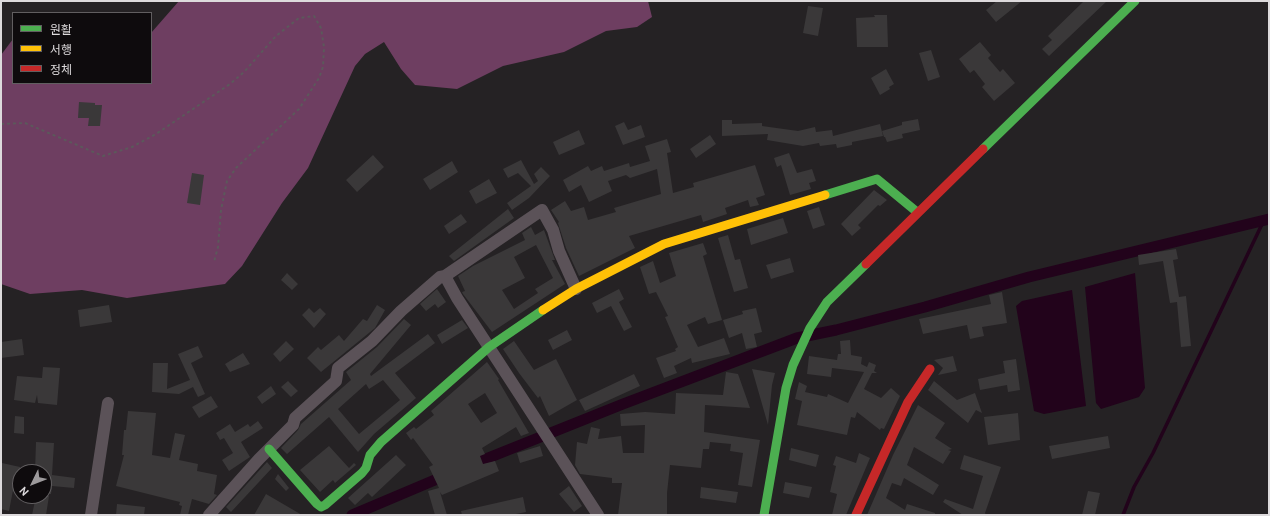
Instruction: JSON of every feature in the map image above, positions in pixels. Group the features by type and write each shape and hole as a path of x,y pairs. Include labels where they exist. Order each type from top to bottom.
{"street":[{"path":"764,515 786,388 793,366 810,328 827,302 917,212 1134,1"},
{"path":"269,449 317,504 321,507 325,506 362,473 366,468 370,455 381,442 489,347 506,334 576,289 664,244 877,179 917,212"},
{"path":"210,515 269,449 293,425 295,418 336,381 338,368 372,341 401,312 440,277 445,276 542,210 553,230 559,251 576,289"},
{"path":"445,276 457,298 598,515"},
{"path":"856,515 884,451 908,402 930,369"},
{"path":"91,515 108,403"}],"path":[{"path":"1,124 25,123 103,156 132,147 156,134 230,84 244,72 276,36 299,18 314,16 321,28 324,47 323,67 319,78 299,109 236,168 227,181 214,262"}],"shaded area":[{"path":"179,1 648,1 652,17 637,27 606,31 564,52 503,66 457,89 415,85 401,69 384,42 365,54 355,66 308,168 282,203 242,266 225,284 127,298 82,290 30,294 1,284 1,55 12,40 12,84 152,84 152,32"},
{"path":"1135,273 1145,388 1139,397 1101,409 1096,403 1085,287"},
{"path":"1072,290 1086,406 1044,414 1034,411 1016,306 1022,301"}],"building":[{"path":"997,1 1022,1 996,22 986,10"},
{"path":"1084,1 1107,1 1049,56 1042,49 1052,40 1048,36"},
{"path":"808,6 823,8 818,36 803,33"},
{"path":"874,15 887,15 888,47 857,47 856,18 875,17"},
{"path":"980,42 991,55 988,58 1000,72 1003,69 1015,83 994,101 982,87 985,84 974,70 970,73 959,59"},
{"path":"931,50 940,77 928,81 919,53"},
{"path":"886,69 894,84 889,87 890,89 880,95 871,78"},
{"path":"79,102 102,105 100,126 88,126 89,118 78,118"},
{"path":"918,119 920,130 902,134 903,138 887,142 882,131 902,125 902,122"},
{"path":"722,120 732,120 732,124 762,123 762,126 798,131 815,127 816,132 832,130 833,136 880,124 883,136 852,142 852,145 837,148 836,144 820,146 819,143 803,146 767,140 768,134 722,136"},
{"path":"624,122 628,130 641,125 645,137 623,145 615,126"},
{"path":"579,130 585,144 559,155 553,142"},
{"path":"710,135 716,144 696,158 690,149"},
{"path":"667,139 671,152 667,153 673,193 694,187 693,183 755,165 765,195 756,198 759,205 750,207 748,200 725,208 727,214 703,222 701,215 629,236 635,248 579,276 566,248 558,223 559,222 551,210 565,201 571,211 584,207 588,220 616,212 614,208 661,194 657,169 630,178 626,175 608,181 612,191 589,202 581,185 569,192 563,180 588,166 591,171 602,166 604,171 629,163 630,167 650,161 645,146"},
{"path":"789,153 797,173 812,169 816,181 809,183 811,189 790,195 781,165 777,167 774,158"},
{"path":"373,155 384,167 357,192 346,180"},
{"path":"521,160 534,184 538,181 534,174 541,167 550,176 529,198 512,210 507,203 531,186 518,173 508,178 503,169"},
{"path":"452,161 458,172 430,190 423,179"},
{"path":"192,173 204,175 200,205 187,203"},
{"path":"489,179 497,193 476,204 469,191"},
{"path":"874,190 887,200 880,206 878,205 858,225 861,228 852,236 841,224"},
{"path":"819,207 825,225 813,229 807,211"},
{"path":"508,209 514,218 454,261 449,256"},
{"path":"461,214 467,222 449,234 444,226"},
{"path":"783,218 788,233 751,245 747,229"},
{"path":"531,227 535,235 544,230 555,260 552,260 565,284 492,332 463,294 462,292 465,291 458,276 473,266 525,240 522,233","holes":["536,245 553,278 535,289 538,293 514,309 502,290 525,278 514,257"]},
{"path":"728,235 735,260 740,259 748,288 734,292 718,238"},
{"path":"703,243 707,254 703,256 722,320 708,324 705,317 687,325 698,347 724,338 730,354 692,363 691,358 674,366 677,373 664,378 656,358 676,351 675,349 678,347 665,317 668,316 656,292 649,294 640,267 653,261 660,283 676,276 669,253"},
{"path":"1176,249 1178,259 1173,260 1179,297 1186,296 1191,346 1181,347 1177,302 1170,303 1163,261 1139,265 1138,255"},
{"path":"790,258 794,272 771,279 766,265"},
{"path":"287,273 298,284 292,290 281,280"},
{"path":"437,289 446,302 438,308 435,304 426,311 420,304"},
{"path":"619,289 624,299 619,302 632,327 624,331 611,306 597,313 592,303"},
{"path":"1002,292 1007,323 982,327 984,336 970,339 967,325 923,334 919,319 991,304 989,295"},
{"path":"109,305 112,322 80,327 78,310"},
{"path":"377,305 385,310 375,328 321,372 307,358 318,347 321,350 339,335 344,341 363,319 367,321"},
{"path":"309,308 314,313 320,308 326,314 314,328 302,315"},
{"path":"756,308 762,332 754,334 757,347 746,349 742,333 729,338 723,320 743,314 742,311"},
{"path":"404,319 411,325 370,374 371,376 428,334 435,343 395,373 416,398 374,434 358,452 329,417 287,454 281,448 298,430 301,424 351,380 346,372 377,347","holes":["383,380 400,400 359,434 338,409 366,384 369,389"]},
{"path":"462,320 468,328 442,344 437,335"},
{"path":"567,330 572,340 553,350 548,340"},
{"path":"22,339 24,355 1,358 1,342"},
{"path":"850,340 851,355 862,357 861,364 867,367 869,362 876,365 874,371 877,373 872,373 864,389 881,398 891,388 900,396 884,429 881,428 880,430 857,412 855,418 851,417 847,435 797,425 802,401 795,399 799,382 807,386 805,392 827,397 828,394 848,403 864,372 832,368 831,377 807,374 809,356 837,360 838,354 841,354 840,341"},
{"path":"286,341 294,349 280,362 273,354"},
{"path":"514,341 534,370 556,359 577,400 549,416 540,396 538,398 503,349"},
{"path":"198,346 203,357 191,363 205,394 198,397 193,387 179,394 152,392 153,363 168,363 167,389 190,380 178,354"},
{"path":"243,353 250,364 230,372 225,364"},
{"path":"953,356 957,371 938,375 943,368 934,360"},
{"path":"1016,359 1020,390 1008,392 1007,385 980,390 978,379 1005,373 1003,361"},
{"path":"487,362 499,379 498,380 529,433 521,436 516,427 482,448 485,454 480,456 483,464 495,461 499,471 442,495 440,492 447,515 435,515 428,491 439,488 429,467 433,465 413,438 411,440 406,433 414,427 416,429 434,415 431,411","holes":["485,393 497,413 481,423 468,404"]},
{"path":"43,367 60,368 57,405 38,403 37,395 35,403 14,400 17,376 42,378"},
{"path":"752,369 775,373 772,385 768,425"},
{"path":"726,372 738,374 750,408 705,405 704,432 760,440 752,487 738,485 743,453 730,451 731,444 710,442 709,449 703,449 701,468 670,465 667,493 667,514 618,515 622,483 612,483 612,478 580,474 575,465 577,442 587,444 591,427 600,429 598,439 621,436 623,453 644,453 645,425 621,426 620,414 645,412 675,414 676,393 723,395"},
{"path":"634,374 640,386 585,411 579,400"},
{"path":"288,381 298,391 291,397 281,387"},
{"path":"934,381 957,400 975,393 982,413 976,410 968,423 928,390"},
{"path":"271,386 276,394 262,404 257,397"},
{"path":"211,396 218,407 199,418 192,407"},
{"path":"918,405 945,423 935,438 952,449 948,450 951,451 943,464 914,447 907,465 939,485 933,495 904,478 901,486 892,483 886,498 905,510 907,504 935,513 935,515 867,515 893,455"},
{"path":"128,411 156,413 152,455 170,458 175,433 185,435 179,460 198,464 197,471 217,475 214,494 217,495 209,504 192,499 188,515 180,515 182,506 179,505 180,502 116,486 124,455 122,455 124,430 126,430"},
{"path":"1018,413 1020,440 988,445 984,417"},
{"path":"15,416 24,417 24,434 14,433"},
{"path":"258,421 263,428 241,442 250,457 229,471 222,460 233,453 224,438 220,440 216,433 230,424 235,432 248,424 250,427"},
{"path":"1108,436 1110,448 1052,459 1049,446"},
{"path":"36,442 54,443 52,475 52,464 35,464"},
{"path":"329,446 349,468 354,463 356,465 335,483 333,480 320,492 300,470"},
{"path":"540,446 543,456 520,463 517,453"},
{"path":"791,448 819,455 816,467 789,460"},
{"path":"859,453 870,458 846,515 832,515 837,494 830,492 836,466 833,465 836,456 856,463"},
{"path":"396,455 406,465 372,497 368,493 355,505 348,498"},
{"path":"964,455 1001,467 985,513 986,515 963,515 943,502 945,499 973,509 983,476 960,469"},
{"path":"267,462 272,468 231,512 226,507"},
{"path":"2,463 12,465 12,496 9,511 1,509"},
{"path":"278,474 289,488 286,491 275,479"},
{"path":"52,475 75,478 74,488 52,486"},
{"path":"785,482 812,487 809,498 783,493"},
{"path":"569,486 582,506 574,512 559,494"},
{"path":"701,487 738,492 736,503 700,498"},
{"path":"1088,491 1100,493 1095,515 1082,515"},
{"path":"266,494 302,515 254,515"},
{"path":"523,497 526,512 511,515 462,515 461,511"},
{"path":"34,504 48,504 46,515 32,515"},
{"path":"117,504 145,507 144,515 116,515"}],"waterway":[{"path":"468,466 623,404 797,338 836,330 925,307 1029,277 1269,219"},
{"path":"1123,515 1134,487 1153,453 1264,220"},
{"path":"352,515 449,474"}],"traffic: fast":[{"path":"983,149 1135,1"},
{"path":"825,195 877,179 917,212"},
{"path":"764,515 786,388 793,365 810,328 827,302 866,264"},
{"path":"269,449 317,504 321,507 325,505 362,473 366,468 370,455 381,442 489,347 543,310"}],"traffic: slow":[{"path":"543,310 576,289 664,244 825,195"}],"traffic: jam":[{"path":"866,264 983,149"},
{"path":"856,515 908,402 930,369"}]}
